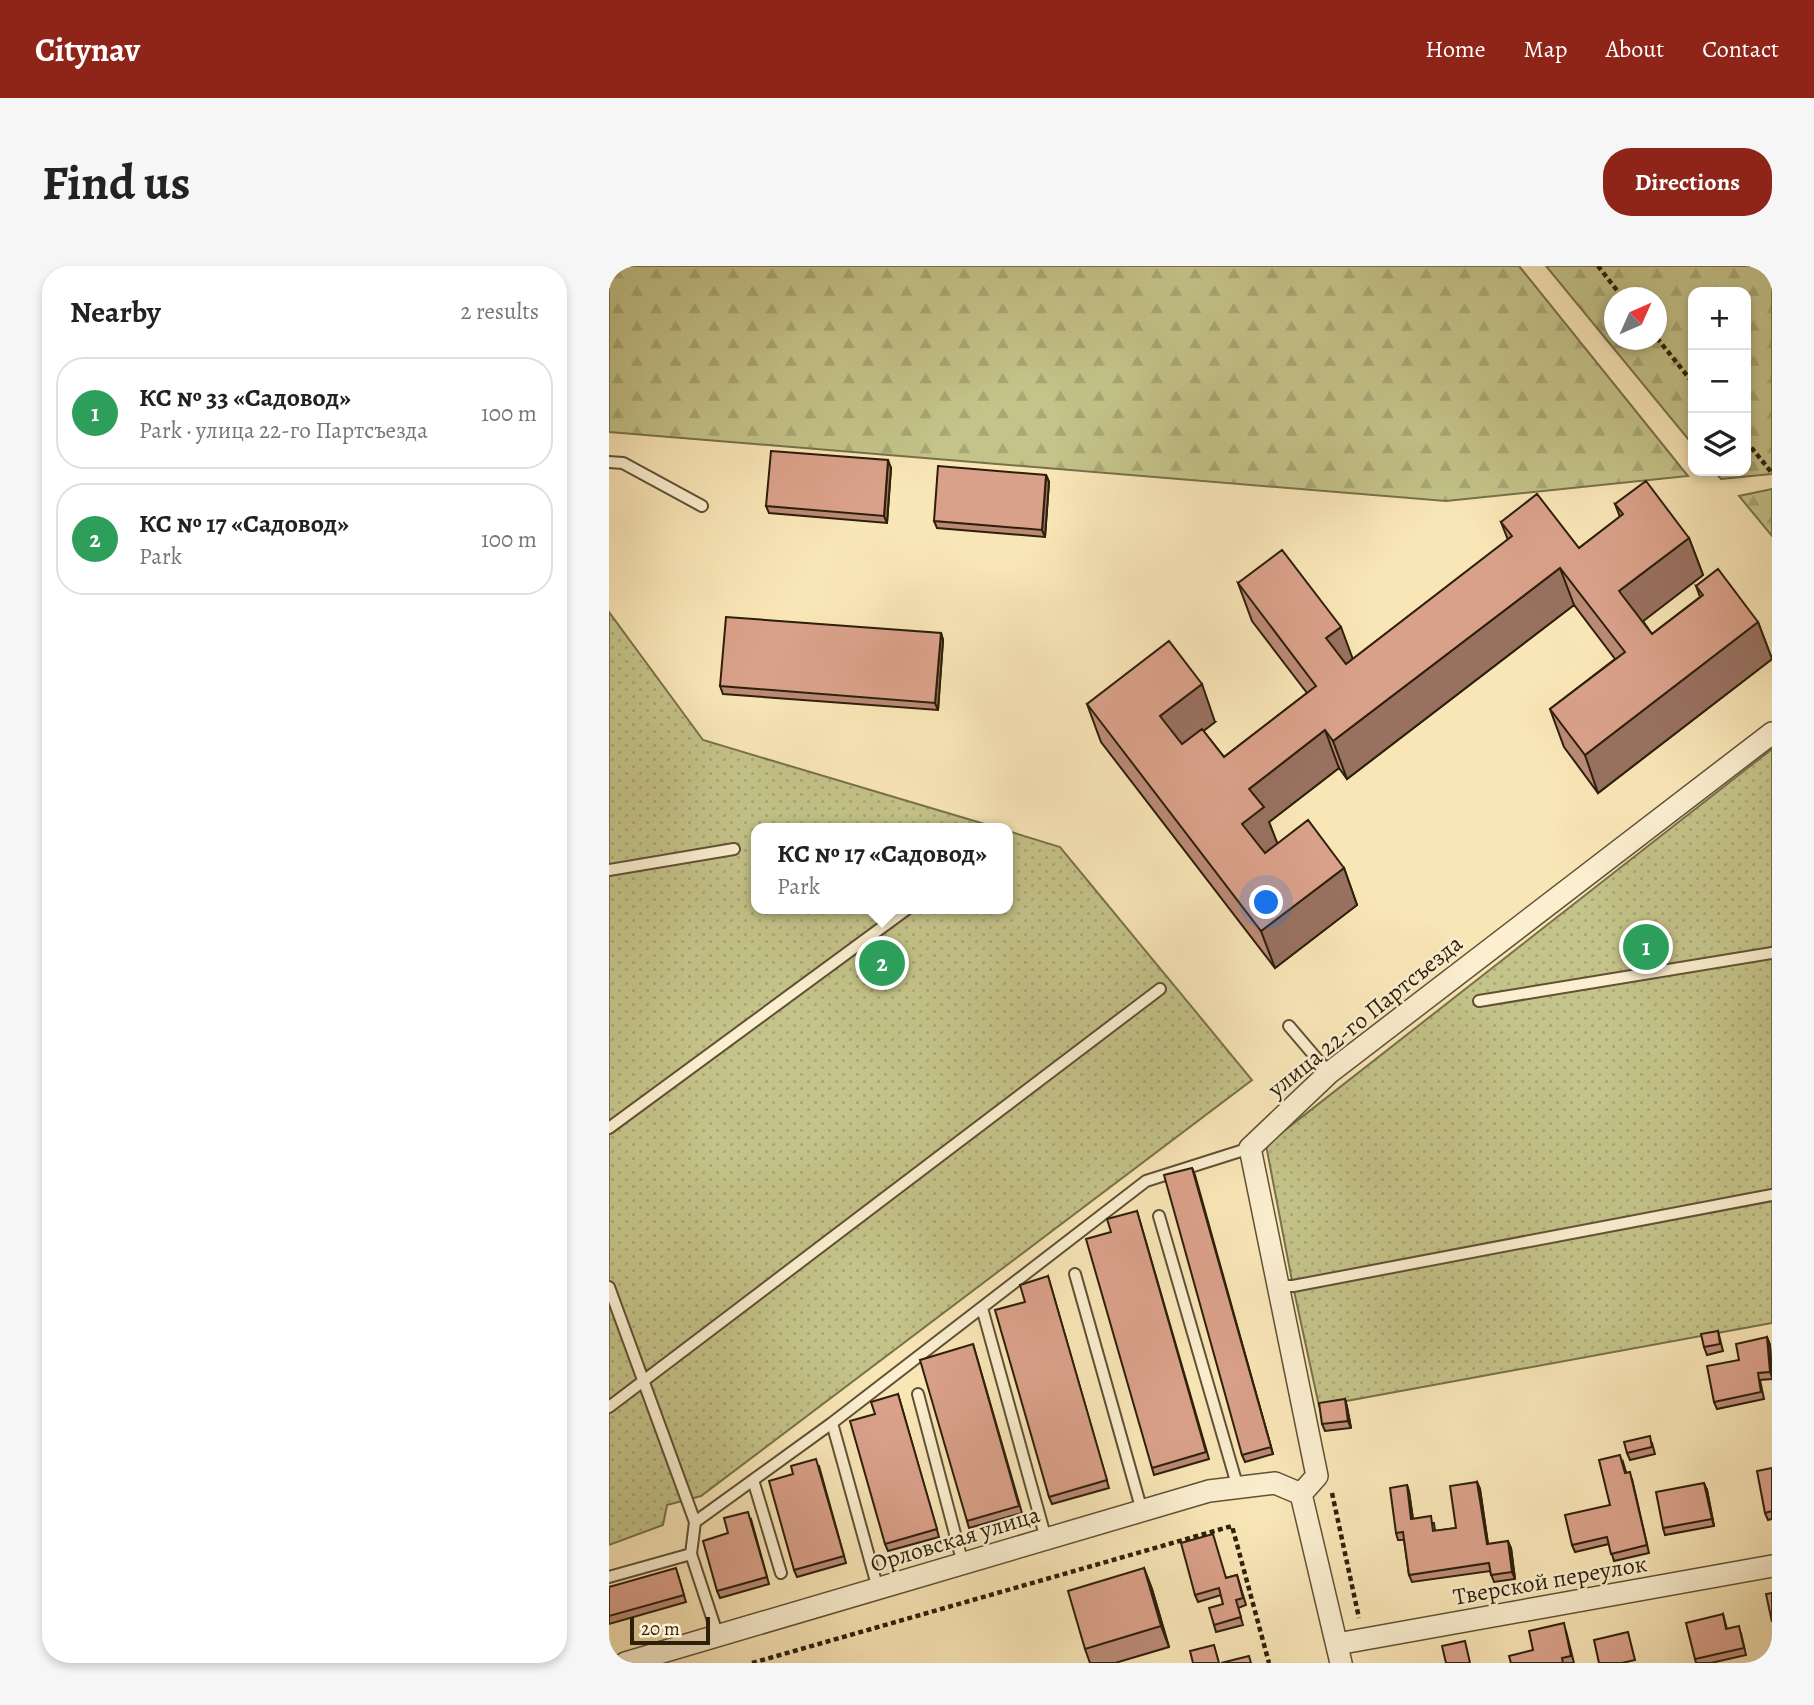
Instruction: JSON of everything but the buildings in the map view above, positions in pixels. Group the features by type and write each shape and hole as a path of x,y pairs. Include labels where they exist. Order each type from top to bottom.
{"street":[{"name":"улица 22-го Партсъезда","path":"1250,1148 1329,1073 1772,733"},
{"path":"1250,1148 1317,1476 1301,1494 1339,1654"},
{"name":"Орловская улица","path":"625,1663 1209,1491 1275,1483 1301,1494"},
{"name":"Тверской переулок","path":"1339,1654 1772,1566"}],"lane":[{"path":"609,462 623,463 702,506"},
{"path":"609,870 734,849"},
{"path":"609,1128 900,914"},
{"path":"1479,1001 1772,953"},
{"path":"609,1407 1160,989"},
{"path":"1289,1026 1329,1073"},
{"path":"695,1522 832,1423 1146,1181 1250,1148"},
{"path":"1277,1286 1293,1286 1772,1195"},
{"path":"1159,1216 1238,1488"},
{"path":"1075,1274 1142,1510"},
{"path":"609,1287 695,1522 691,1554 718,1636"},
{"path":"982,1308 1046,1539"},
{"path":"918,1394 963,1564"},
{"path":"832,1423 878,1589"},
{"path":"753,1480 781,1573"},
{"path":"609,1577 691,1554"}],"path":[{"path":"1598,266 1614,287"},
{"path":"1667,350 1688,377"},
{"path":"1751,448 1772,473"},
{"path":"752,1663 1232,1526 1269,1663"}],"green space":[{"path":"609,266 1519,266 1688,476 1446,501 609,432"},
{"path":"1546,266 1772,266 1772,474 1721,479 1718,476 1751,476 1751,287 1688,287 1688,439 1615,350 1667,350 1667,287 1604,287 1604,337"},
{"path":"1772,489 1772,536 1739,496"},
{"path":"609,612 703,740 981,823 751,823 751,914 1013,914 1013,833 1060,847 1252,1080 701,1496 667,1505 663,1525 609,1545"},
{"path":"1772,749 1772,1323 1319,1406 1266,1145"}],"place":[{"name":"КС № 33 «Садовод»","path":"1646,947"},
{"name":"КС № 17 «Садовод»","path":"882,963"}]}
